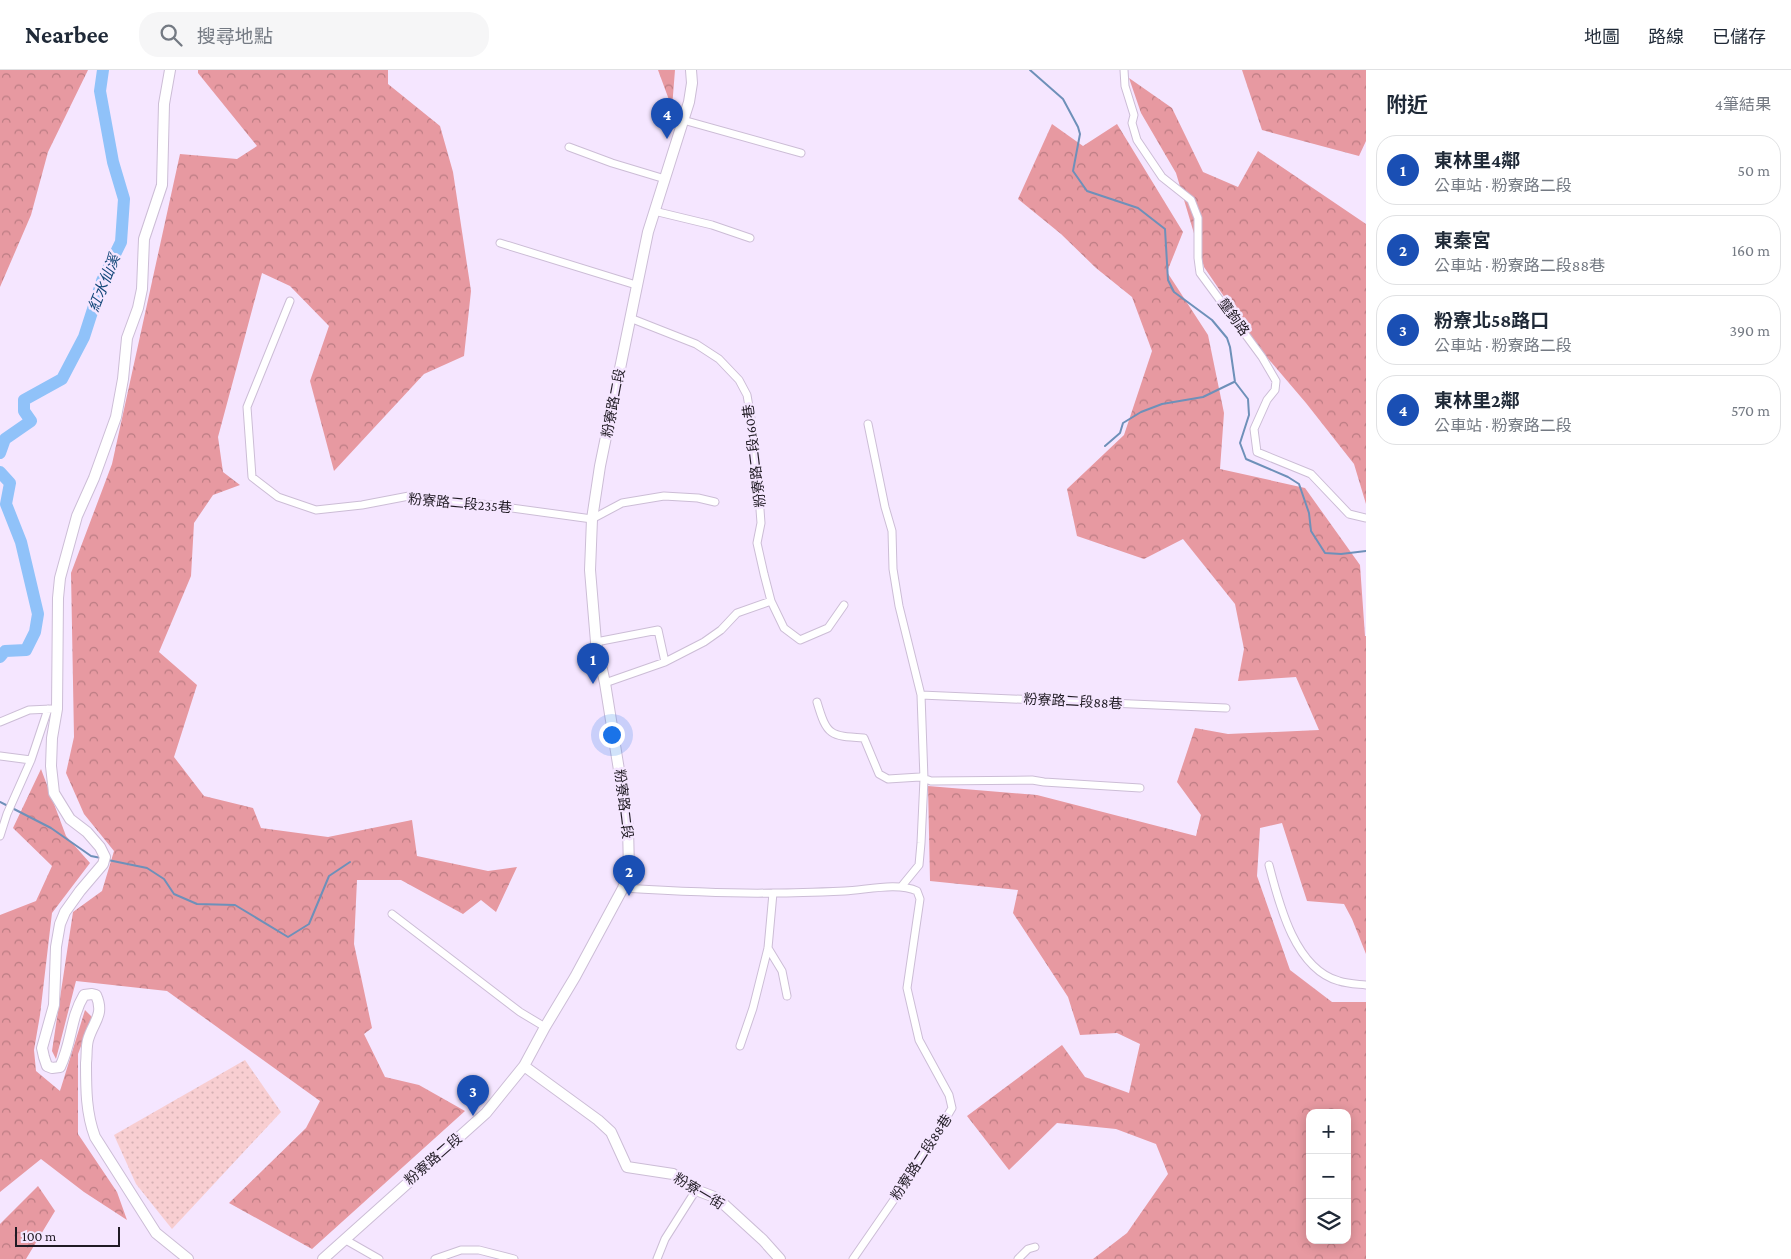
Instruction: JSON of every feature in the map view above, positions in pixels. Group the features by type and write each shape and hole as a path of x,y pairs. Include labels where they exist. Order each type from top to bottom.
{"street":[{"path":"170,70 164,104 162,185 144,239 142,290 138,308 127,338 123,379 116,417 94,478 77,516 60,578 52,709 51,766 54,792 70,819 87,832 100,847 104,860 80,890 60,924 56,947 54,1005 42,1048 48,1066 52,1068 60,1067 64,1059 71,1027 79,1004 84,995 92,994 96,996 100,1008 98,1018 88,1039 87,1055 86,1093 90,1123 95,1137 156,1232 188,1259"},
{"name":"粉寮路二段","path":"323,1259 486,1113 524,1066 623,888 629,871 628,826 605,683 596,642 590,570 592,519 600,466 636,285 654,211 689,102 692,83 691,70"},
{"name":"壟鉤路","path":"1124,70 1125,86 1134,115 1132,122 1137,140 1162,177 1191,200 1198,218 1200,273 1262,357 1276,381 1275,390 1267,400 1254,429 1257,452 1311,474 1350,514 1366,518"},
{"path":"683,120 801,153"},
{"path":"569,147 664,179"},
{"path":"654,211 712,225 750,238"},
{"path":"500,243 636,285"},
{"name":"粉寮路二段235巷","path":"290,301 247,407 252,477 278,497 316,510 362,505 409,496 592,519"},
{"name":"粉寮路二段160巷","path":"630,318 696,344 719,359 739,380 747,396 755,442 761,523 757,543 771,600 784,628 800,640 828,628 844,604"},
{"path":"623,888 724,893 773,893 901,887 919,864 924,779 921,695 899,606 893,569 892,531 868,424"},
{"path":"592,519 622,503 664,496 698,498 715,502"},
{"path":"605,683 665,662 704,642 721,630 737,613 771,600"},
{"path":"596,642 658,630 665,662"},
{"name":"粉寮路二段88巷","path":"921,695 1226,708"},
{"path":"817,702 827,730 841,736 864,738 879,774 888,779 920,776 924,779 1032,780 1140,788"},
{"path":"0,722 29,710 52,709"},
{"path":"0,836 7,814 52,709"},
{"path":"0,756 31,760"},
{"path":"1269,865 1280,908 1291,934 1314,968 1338,981 1366,985"},
{"name":"粉寮路二段88巷","path":"853,1259 920,1162 952,1108 949,1096 919,1040 906,988 920,899 917,891 901,887"},
{"path":"740,1046 754,1008 768,948 773,893"},
{"path":"392,914 520,1012 545,1026"},
{"path":"768,948 782,971 787,996"},
{"name":"粉寮一街","path":"524,1066 612,1132 626,1167 673,1174 696,1190 717,1198 763,1240 780,1259"},
{"path":"657,1259 665,1239 696,1190"},
{"path":"344,1239 380,1259"},
{"path":"1018,1259 1028,1249 1035,1247"},
{"path":"435,1259 461,1250 480,1250 514,1259"}],"shaded area":[{"path":"245,1060 281,1112 172,1229 136,1184 114,1135"}],"green space":[{"path":"0,70 88,70 48,152 31,215 0,287"},
{"path":"198,70 388,70 388,84 440,126 453,172 471,291 464,356 424,374 334,471 310,381 329,326 290,286 262,273 218,437 223,472 240,485 213,495 194,523 191,576 159,652 197,685 174,757 204,796 253,808 261,828 328,837 412,820 417,856 488,871 517,867 496,912 481,900 463,914 401,880 357,880 354,944 372,1028 364,1034 385,1077 419,1085 465,1111 312,1249 229,1203 306,1128 320,1101 167,991 76,981 56,1059 52,1051 73,912 102,891 114,851 84,814 66,773 74,737 71,573 112,464 180,154 237,159 257,146 198,73"},
{"path":"658,70 675,70 672,108"},
{"path":"1242,70 1366,70 1366,141 1359,156 1262,130"},
{"path":"1129,78 1172,108 1203,172 1238,187 1258,151 1366,224 1366,504 1354,464 1306,403 1259,348 1204,267 1176,173 1141,113"},
{"path":"1052,124 1083,146 1117,124 1183,232 1167,272 1208,335 1224,413 1220,469 1305,488 1360,565 1366,636 1366,954 1344,904 1307,901 1282,823 1260,828 1257,876 1290,970 1332,1002 1366,1002 1366,1259 1093,1259 1127,1233 1168,1174 1156,1144 1116,1129 1057,1123 1009,1170 967,1116 1062,1045 1085,1077 1129,1093 1140,1044 1117,1033 1080,1035 1068,997 1013,913 1018,890 930,881 928,786 1037,795 1196,836 1201,815 1177,782 1195,728 1228,734 1319,730 1296,677 1238,681 1244,649 1235,604 1183,539 1144,559 1077,536 1067,489 1124,435 1152,351 1132,297 1096,268 1061,234 1018,199"},
{"path":"41,769 66,836 90,863 52,913 34,1050 36,1071 60,1091 85,1010 92,1017 78,1054 78,1134 117,1192 127,1220 84,1192 41,1159 0,1192 0,915 36,901 52,866 13,828"},
{"path":"38,1186 55,1211 26,1259 0,1259 0,1224"}],"waterway":[{"name":"紅水仙溪","path":"0,453 5,439 31,421 24,411 24,400 62,379 84,337 102,281 121,242 124,199 113,162 100,91 103,70"},
{"path":"1030,70 1063,99 1078,127 1080,134 1073,171 1087,191 1138,208 1165,229 1168,280 1174,292 1212,320 1227,338 1235,382 1248,399 1249,415 1240,443 1246,459 1288,477 1299,484 1309,513 1311,531 1325,553 1341,554 1366,551"},
{"path":"1105,446 1120,433 1123,423 1141,412 1162,404 1203,397 1234,382"},
{"name":"紅水仙溪","path":"0,472 10,483 6,504 21,542 38,614 35,632 26,650 5,651 0,657"},
{"path":"0,802 8,806"},
{"path":"12,808 51,828 91,856 101,858"},
{"path":"108,860 147,868 164,879 174,894 197,904 235,905 288,937 309,924 329,876 350,862"}],"place":[{"name":"東林里2鄰","path":"667,139"},
{"name":"東林里4鄰","path":"593,684"},
{"name":"東秦宮","path":"629,896"},
{"name":"粉寮北58路口","path":"473,1116"}]}
